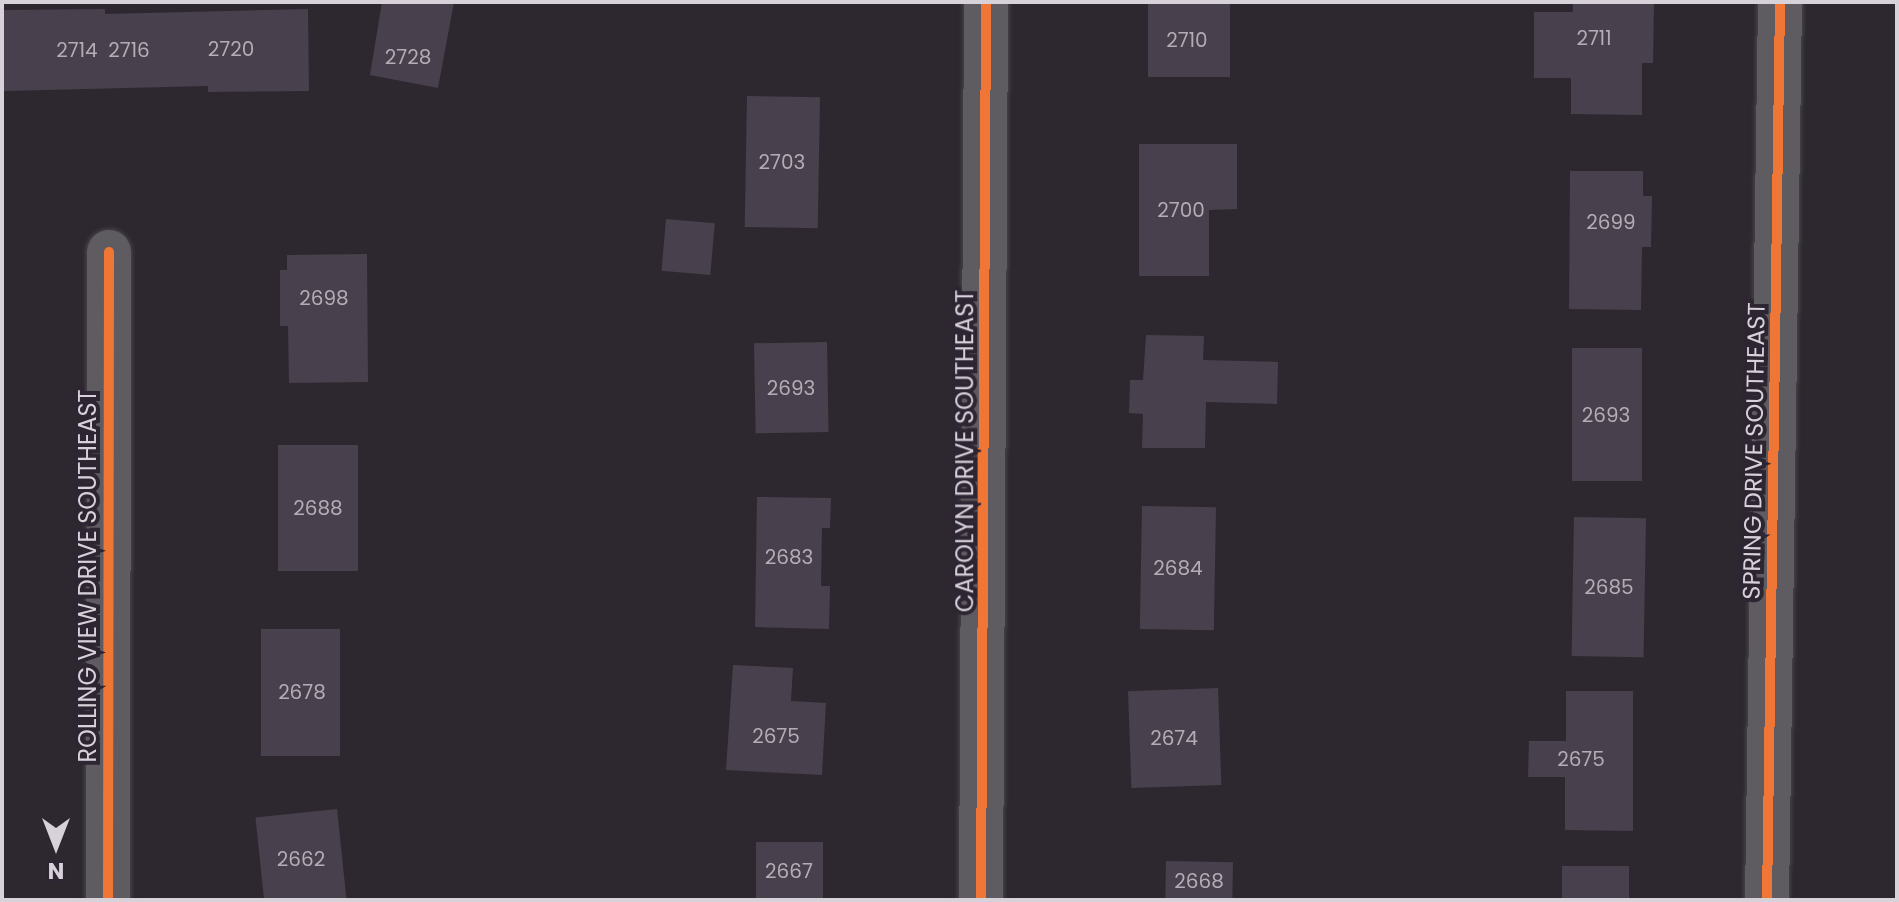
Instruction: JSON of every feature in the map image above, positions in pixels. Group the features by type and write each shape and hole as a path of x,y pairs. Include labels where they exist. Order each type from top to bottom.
{"street":[{"name":"CAROLYN DRIVE SOUTHEAST","path":"981,900 986,2"},
{"name":"SPRING DRIVE SOUTHEAST","path":"1767,900 1780,2"},
{"name":"ROLLING VIEW DRIVE SOUTHEAST","path":"108,900 109,252"}],"building":[{"path":"382,2 454,2 438,88 370,75"},
{"path":"1148,2 1230,2 1230,77 1148,77"},
{"path":"1573,2 1654,2 1653,63 1642,63 1642,115 1571,114 1571,78 1534,78 1534,12 1573,12"},
{"path":"105,9 105,14 308,9 309,91 208,92 208,86 4,91 3,10"},
{"path":"747,96 820,97 818,228 745,227"},
{"path":"1139,144 1237,144 1237,209 1209,210 1209,276 1139,276"},
{"path":"1570,171 1643,171 1643,196 1652,196 1651,247 1642,247 1641,310 1569,309"},
{"path":"666,219 715,223 710,275 661,271"},
{"path":"367,254 368,382 289,383 288,326 280,326 280,270 287,270 287,255"},
{"path":"1146,335 1204,336 1203,360 1278,362 1277,404 1206,402 1205,448 1142,448 1143,414 1129,413 1130,380 1143,380"},
{"path":"827,342 829,432 756,433 754,343"},
{"path":"1572,348 1642,348 1642,481 1572,481"},
{"path":"278,445 358,445 358,571 278,571"},
{"path":"757,497 831,498 830,528 822,528 821,586 830,586 829,629 755,627"},
{"path":"1142,506 1216,507 1214,630 1140,629"},
{"path":"1574,517 1646,518 1644,657 1572,656"},
{"path":"261,629 340,629 340,756 261,756"},
{"path":"733,665 793,668 791,701 826,703 822,775 726,770"},
{"path":"1218,688 1221,785 1131,788 1128,691"},
{"path":"1566,691 1633,691 1633,831 1565,830 1565,777 1528,777 1529,741 1566,741"},
{"path":"337,809 347,900 264,900 255,818"},
{"path":"756,842 823,842 823,900 756,900"},
{"path":"1166,861 1233,862 1232,900 1165,900"},
{"path":"1562,866 1629,866 1629,900 1562,900"}],"cycle path":[{"path":"981,900 986,2"},
{"path":"1767,900 1780,2"},
{"path":"108,900 109,252"}]}
